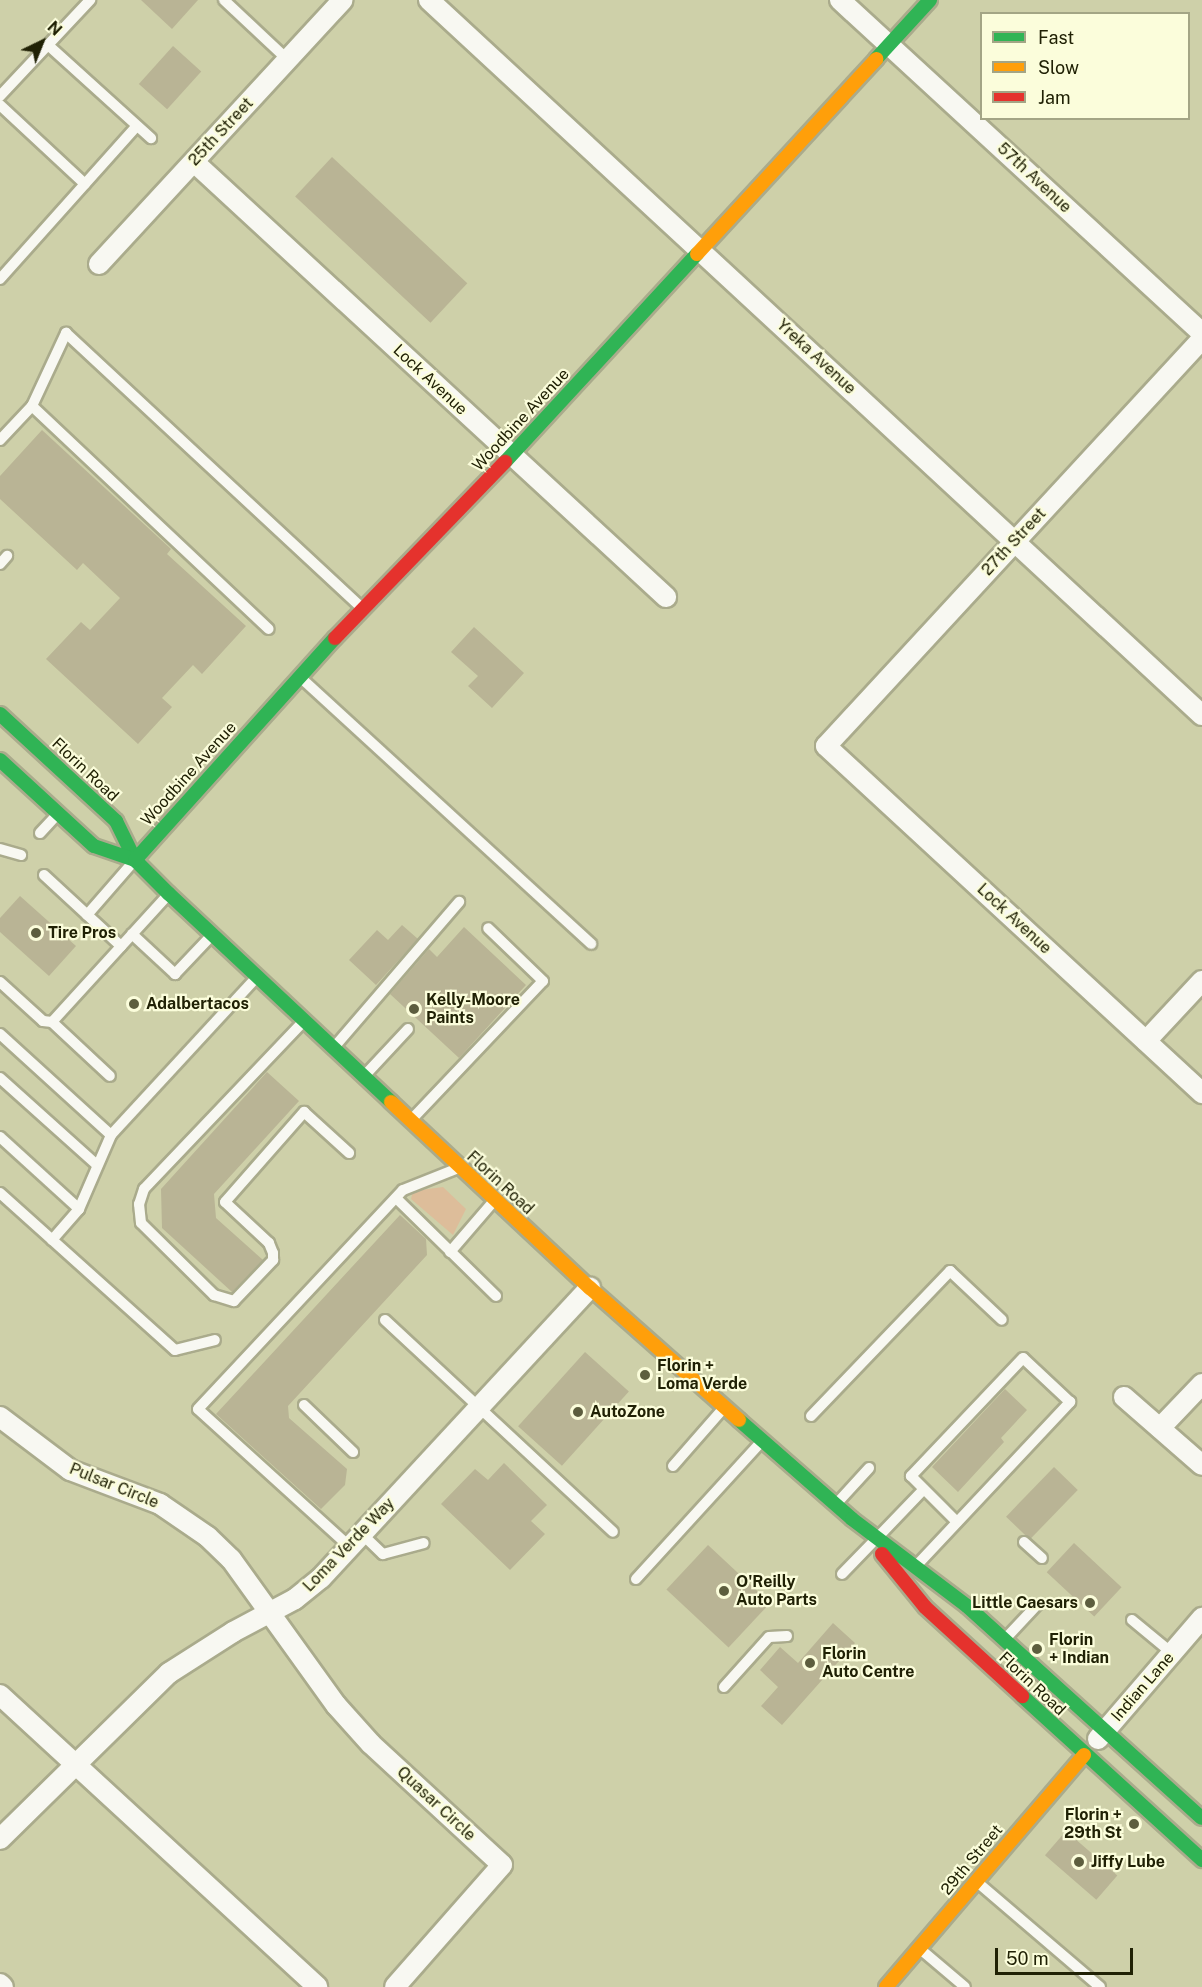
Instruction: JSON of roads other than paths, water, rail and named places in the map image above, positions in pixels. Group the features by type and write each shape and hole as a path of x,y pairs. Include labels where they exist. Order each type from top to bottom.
{"main road":[{"name":"Woodbine Avenue","path":"135,860 300,676 512,455 930,0"},
{"name":"Florin Road","path":"0,714 116,821 135,860 169,894 303,1023 495,1201 875,1540 972,1601 1004,1640 1202,1818"},
{"name":"Florin Road","path":"0,760 7,774 94,846 135,860"},
{"name":"Florin Road","path":"875,1540 925,1606 1084,1755 1202,1860"},
{"name":"29th Street","path":"886,1987 1084,1755"}],"street":[{"name":"25th Street","path":"99,264 343,0"},
{"name":"Yreka Avenue","path":"429,0 1202,715"},
{"name":"57th Avenue","path":"840,0 1202,333"},
{"name":"Lock Avenue","path":"194,162 666,597"},
{"name":"27th Street","path":"826,746 1202,339"},
{"name":"Lock Avenue","path":"826,746 1202,1093"},
{"path":"1146,1041 1202,981"},
{"name":"Loma Verde Way","path":"0,1839 169,1673 233,1632 269,1615 321,1578 590,1288"},
{"path":"1160,1428 1202,1384"},
{"path":"1124,1397 1202,1465"},
{"name":"Pulsar Circle","path":"0,1417 70,1470 134,1492 185,1519 231,1559 269,1615"},
{"name":"Quasar Circle","path":"269,1615 336,1705 371,1744 502,1865 395,1987"},
{"name":"Indian Lane","path":"1084,1755 1202,1618"},
{"path":"0,1695 317,1987"},
{"path":"0,1984 3,1987"}],"lane":[{"path":"0,96 90,0"},
{"path":"224,0 288,60"},
{"path":"48,45 151,138"},
{"path":"0,105 85,184"},
{"path":"0,279 138,126"},
{"path":"0,440 32,406 66,333 362,609"},
{"path":"32,406 269,629"},
{"path":"300,676 591,944"},
{"path":"40,833 58,814"},
{"path":"0,849 21,855"},
{"path":"87,915 135,860"},
{"path":"44,875 121,946"},
{"path":"52,1022 169,894"},
{"path":"332,1049 459,902"},
{"path":"409,1122 543,981 488,928"},
{"path":"132,933 176,974 212,935"},
{"path":"52,1240 79,1209 96,1164 111,1135 256,978"},
{"path":"0,982 43,1021 52,1022 110,1076"},
{"path":"303,1023 144,1189 139,1204 141,1223 214,1295 234,1301 273,1260 273,1253 269,1243 225,1202 304,1112 349,1153"},
{"path":"362,1078 408,1029"},
{"path":"0,1034 111,1135"},
{"path":"0,1078 96,1164"},
{"path":"0,1137 79,1209"},
{"path":"424,1543 383,1554 356,1540 198,1409 403,1190 459,1167"},
{"path":"0,1193 175,1350 215,1340"},
{"path":"396,1198 496,1296"},
{"path":"450,1252 495,1201"},
{"path":"811,1416 950,1271 1002,1320"},
{"path":"385,1320 481,1406 613,1532"},
{"path":"916,1566 1070,1402 1023,1358 911,1476 957,1522"},
{"path":"304,1406 353,1452"},
{"path":"674,1466 725,1407"},
{"path":"636,1579 762,1440"},
{"path":"836,1505 868,1468"},
{"path":"842,1574 924,1490"},
{"path":"1024,1542 1042,1558"},
{"path":"1004,1640 1037,1605"},
{"path":"1132,1620 1172,1653"},
{"path":"724,1687 769,1637 788,1636"},
{"path":"976,1881 1100,1987"},
{"path":"919,1948 965,1987"}],"place":[{"name":"Tire Pros","path":"36,933"},
{"name":"Adalbertacos","path":"134,1004"},
{"name":"Kelly-Moore Paints","path":"414,1009"},
{"name":"Florin + Loma Verde","path":"645,1375"},
{"name":"AutoZone","path":"578,1412"},
{"name":"O'Reilly Auto Parts","path":"724,1591"},
{"name":"Little Caesars","path":"1090,1603"},
{"name":"Florin + Indian","path":"1037,1649"},
{"name":"Florin Auto Centre","path":"810,1663"},
{"name":"Florin + 29th St","path":"1134,1824"},
{"name":"Jiffy Lube","path":"1079,1862"}]}
